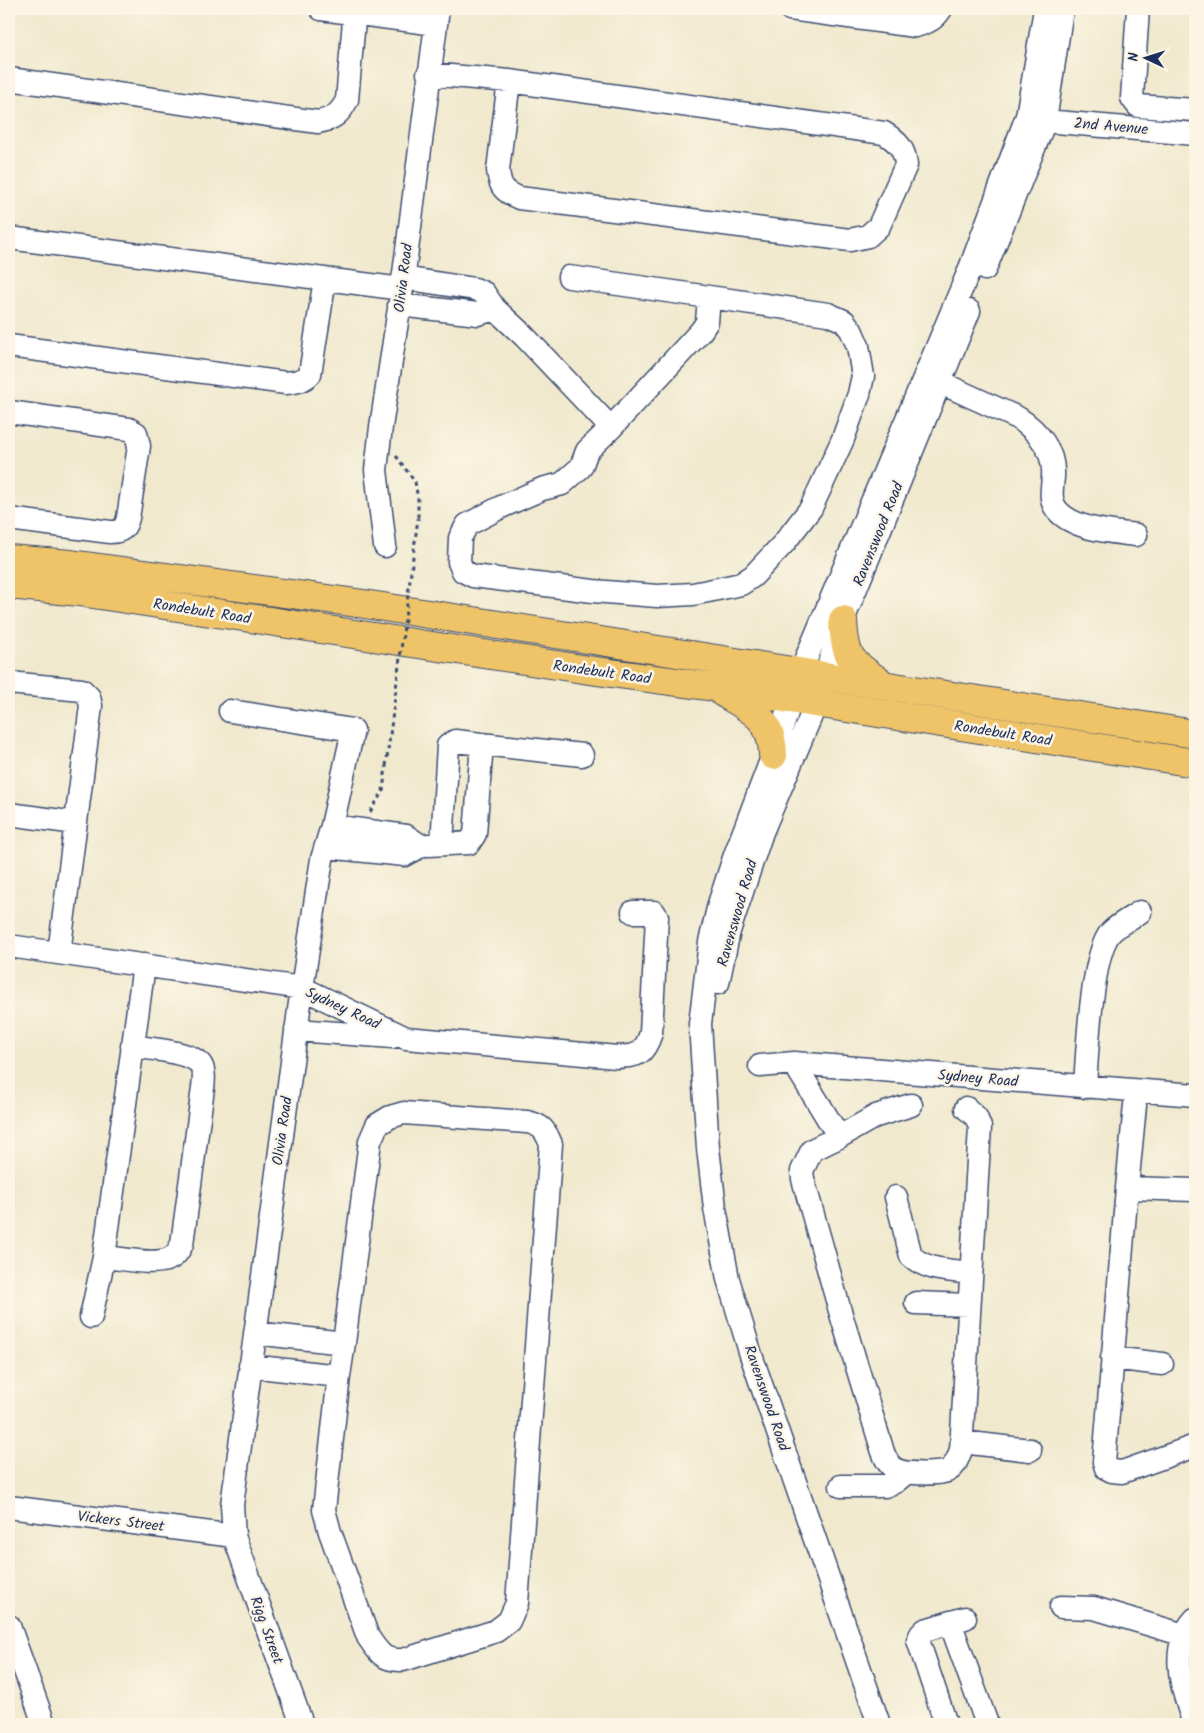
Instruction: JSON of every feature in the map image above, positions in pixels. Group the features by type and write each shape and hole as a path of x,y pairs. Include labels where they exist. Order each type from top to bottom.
{"main road":[{"name":"Rondebult Road","path":"9,559 71,564 364,604 1195,734"},
{"name":"Rondebult Road","path":"9,585 80,592 589,670 714,687 1195,763"},
{"path":"843,620 847,652 854,663 886,686"},
{"path":"714,687 749,708 764,720 773,741 773,755"}],"street":[{"path":"321,9 437,16"},
{"path":"790,9 915,26 932,20 942,9"},
{"name":"Ravenswood Road","path":"1036,118 1045,9"},
{"name":"Ravenswood Road","path":"812,675 843,620 932,379 1036,118 1062,9"},
{"path":"1138,9 1132,98 1134,103 1138,106 1195,110"},
{"path":"9,79 318,122 336,117 343,109 347,100 355,11"},
{"name":"Olivia Road","path":"385,546 376,470 381,427 406,295 428,74 437,16"},
{"path":"428,74 509,81 884,134 900,146 905,154 906,165 879,226 868,236 850,240 519,198 504,190 499,181 498,170 509,81"},
{"name":"2nd Avenue","path":"1036,118 1195,134"},
{"path":"9,238 325,279 406,295 478,314 495,309"},
{"path":"569,277 709,297 828,314 844,321 858,346 863,376 843,439 811,508 784,543 753,576 741,584 693,594 657,596 610,593 473,576 463,571 459,562 460,538 467,525 542,488 562,484 581,467 587,451 611,428 701,331 707,322 709,297"},
{"path":"9,346 286,383 296,382 310,374 325,279"},
{"path":"406,295 426,282 475,289 484,293 495,309 524,336 611,428"},
{"path":"932,379 1028,424 1048,449 1053,475 1051,498 1057,510 1072,521 1096,530 1136,535"},
{"name":"Ravenswood Road","path":"702,1062 713,1027 719,976 729,931 804,702 832,599 932,379"},
{"path":"9,412 129,429 136,433 139,446 128,518 126,527 120,532 9,519"},
{"path":"9,683 82,690 89,697 91,706 59,953"},
{"name":"Ravenswood Road","path":"804,702 773,755 735,855 719,904 710,942 700,1024 708,1148 715,1208 728,1279 751,1355 878,1724"},
{"name":"Olivia Road","path":"230,711 353,730 332,826 322,859 302,988 232,1506 234,1536"},
{"path":"432,845 448,746 455,741 582,755"},
{"path":"326,847 405,856 432,845 469,843 475,834 482,744"},
{"path":"9,814 76,822"},
{"path":"332,826 406,836 432,845"},
{"name":"Sydney Road","path":"9,946 302,988 406,1038 618,1057 633,1056 640,1053 647,1046 651,1033 657,917 654,912 633,912"},
{"path":"1085,1087 1091,1006 1100,953 1111,932 1140,912"},
{"path":"91,1317 104,1257 144,965"},
{"path":"296,1030 406,1038"},
{"path":"104,1257 151,1262 168,1260 179,1251 182,1244 203,1088 204,1076 202,1065 193,1058 181,1054 132,1046"},
{"path":"794,1063 839,1137"},
{"name":"Sydney Road","path":"760,1066 794,1063 1195,1095"},
{"path":"911,1105 876,1116 812,1150 802,1171 840,1311 883,1452 888,1464 906,1473 946,1472 951,1469 958,1459 961,1450 980,1127 976,1117 966,1108"},
{"path":"1135,1105 1104,1450 1106,1468 1122,1472 1195,1446"},
{"path":"404,1113 527,1122 538,1125 547,1134 551,1144 517,1602 509,1621 496,1631 403,1660 392,1660 378,1652 368,1638 324,1510 339,1376 370,1141 376,1125 390,1117 404,1113"},
{"path":"1127,1188 1195,1190"},
{"path":"896,1197 910,1256 926,1266 970,1273"},
{"path":"916,1303 969,1305"},
{"path":"255,1333 344,1343"},
{"path":"1112,1358 1162,1364"},
{"path":"250,1366 339,1376"},
{"path":"962,1442 1030,1450"},
{"path":"841,1486 885,1486 895,1482 906,1473"},
{"name":"Vickers Street","path":"9,1507 234,1536"},
{"name":"Rigg Street","path":"234,1536 302,1724"},
{"path":"1061,1607 1094,1608 1190,1627 1178,1665 1194,1724"},
{"path":"946,1724 918,1640 925,1630 958,1620 987,1724"},
{"path":"9,1626 44,1724"}],"path":[{"path":"381,427 390,448 415,482 418,499 418,518 386,766"}]}
